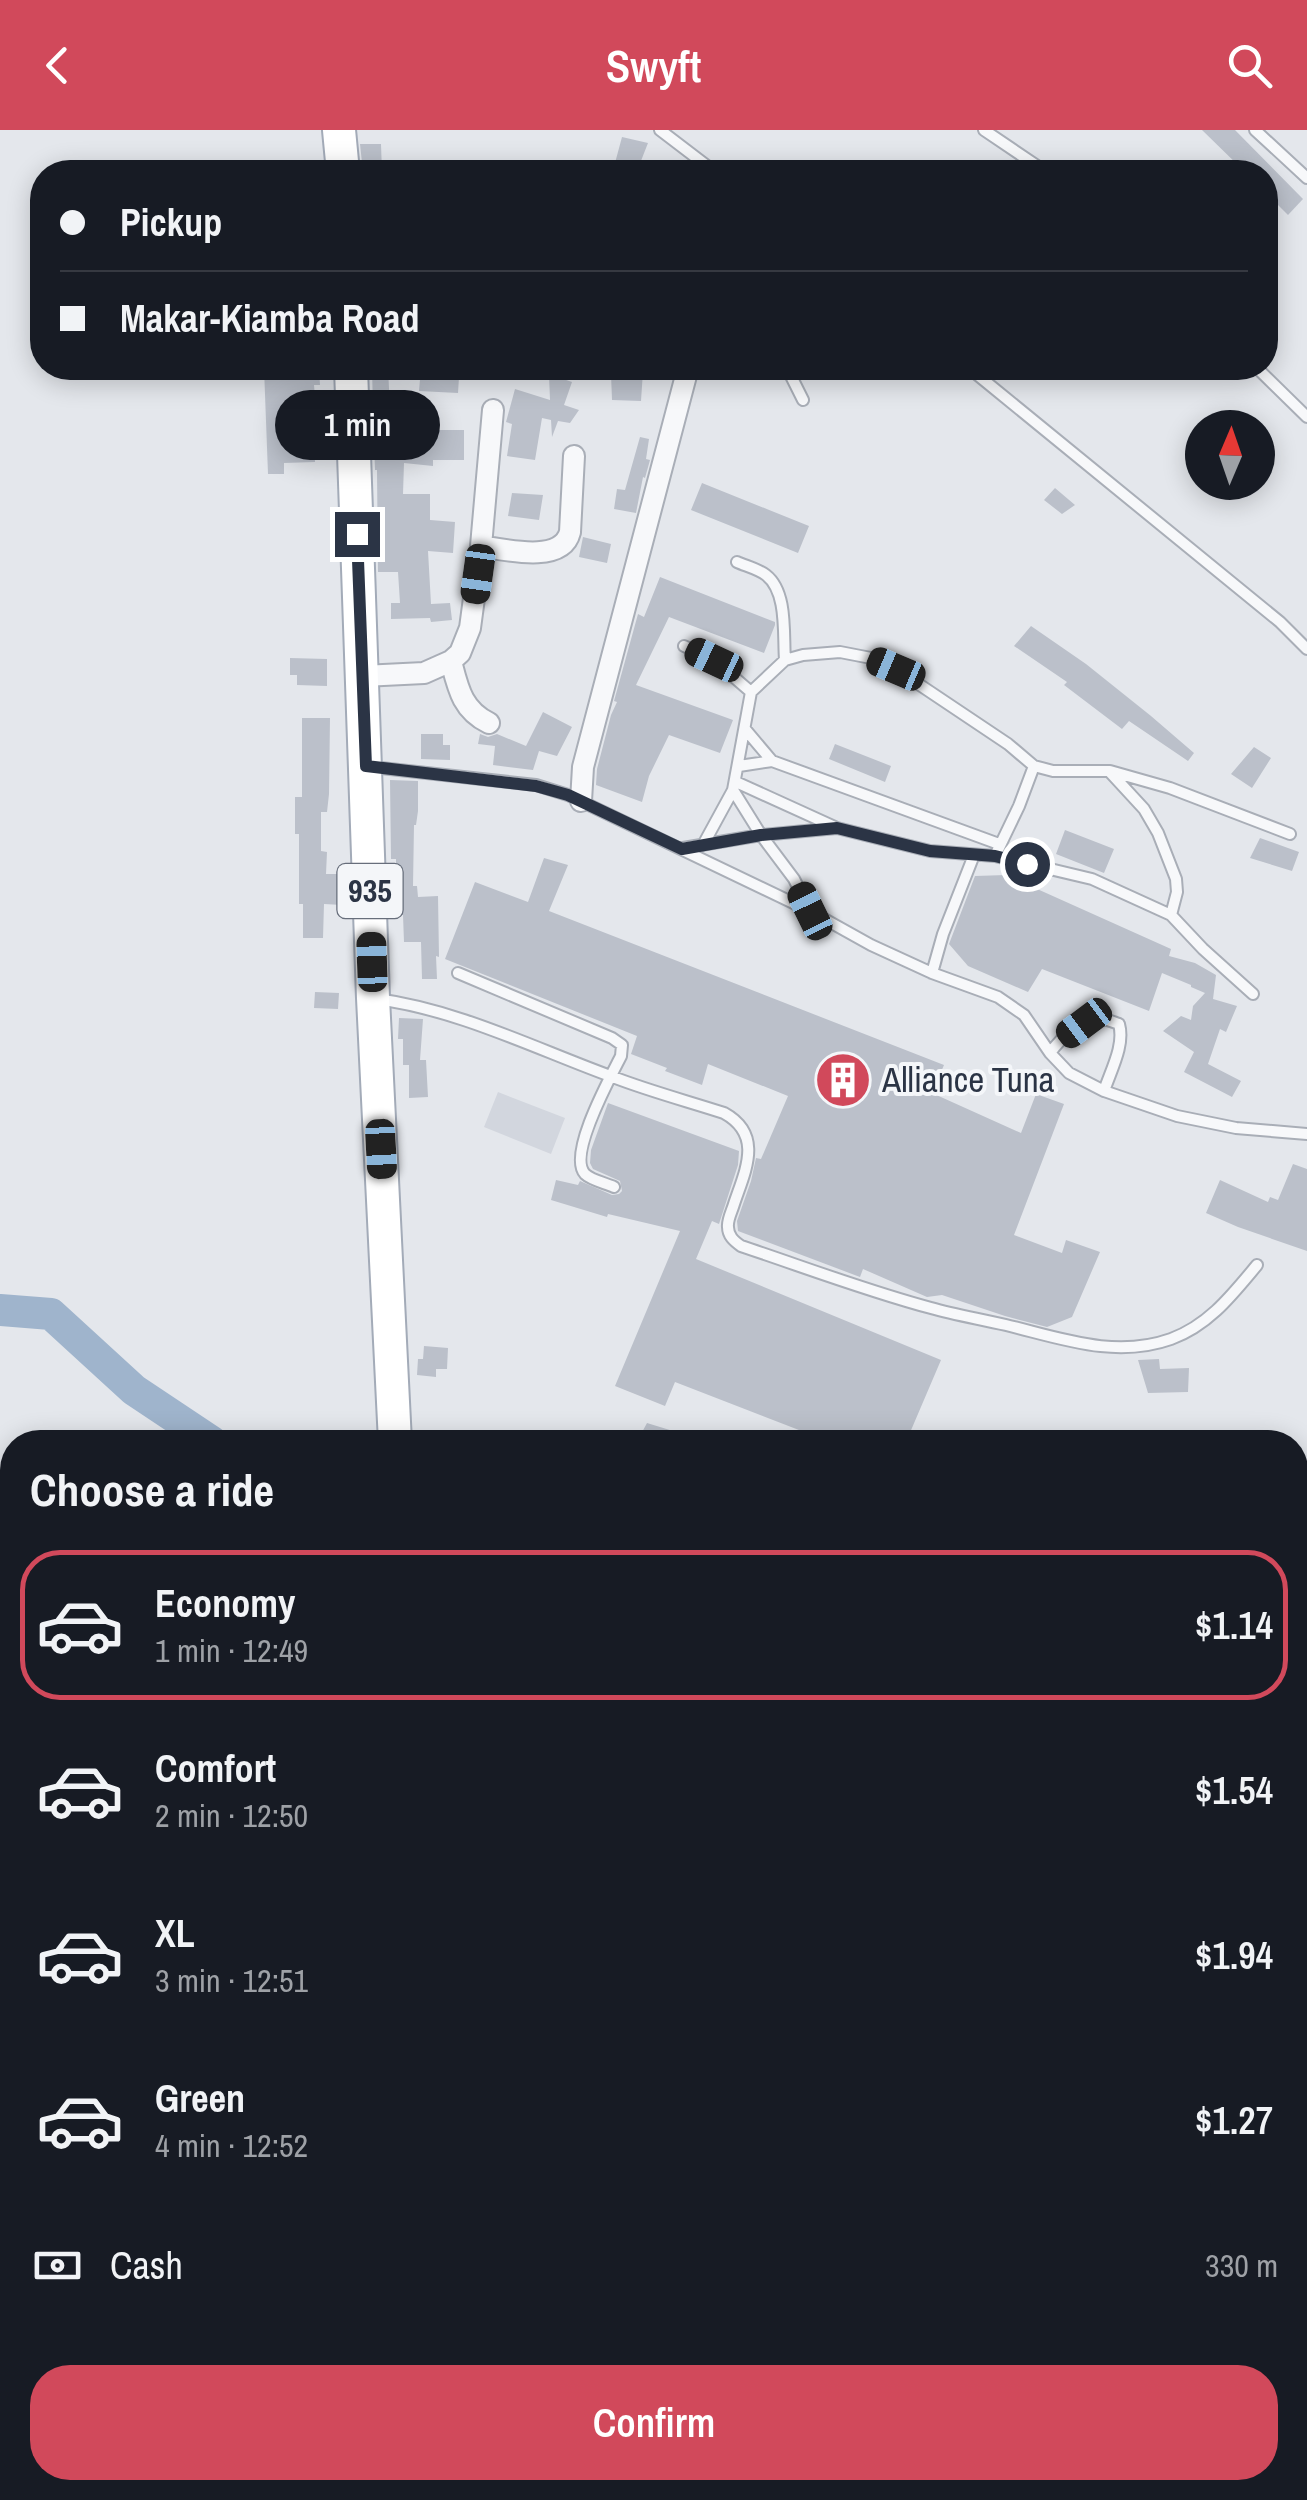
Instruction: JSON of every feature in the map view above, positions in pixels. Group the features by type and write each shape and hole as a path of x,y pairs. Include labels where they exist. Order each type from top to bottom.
{"main road":[{"path":"339,130 342,160"},
{"name":"935","path":"351,380 373,998 394,1428"}],"street":[{"path":"581,801 583,767 685,380"},
{"path":"363,676 424,673 460,653 470,628 493,410"},
{"path":"481,546 542,552 563,545 570,532 574,456"},
{"path":"451,661 463,702 489,723"}],"lane":[{"path":"660,130 699,160"},
{"path":"984,130 1028,160"},
{"path":"1254,130 1307,178"},
{"path":"793,380 803,400"},
{"path":"984,380 1280,622 1307,649"},
{"path":"1270,380 1307,417"},
{"path":"737,562 766,575 777,587 784,660"},
{"path":"684,646 714,660 751,692"},
{"path":"703,845 735,786 751,692 784,660 840,652 872,658 896,669 1008,744 1034,766 1052,771 1108,771 1170,788 1290,834"},
{"path":"745,729 772,761 997,850 1092,879 1170,915 1254,994"},
{"path":"739,766 772,761"},
{"path":"366,766 536,786 581,801 810,911 870,945 1013,1005 1069,1073 1104,1091 1177,1116 1236,1128 1307,1134"},
{"path":"997,850 1034,766"},
{"path":"1108,771 1144,808 1158,833 1176,879 1170,915"},
{"path":"735,786 837,828 930,851 974,855 997,850"},
{"path":"735,786 810,911"},
{"path":"682,849 761,835 837,828"},
{"path":"932,972 942,934 974,855"},
{"path":"458,973 620,1042 623,1051 580,1153 586,1176 614,1187"},
{"path":"373,998 414,1004 610,1076 724,1112 741,1125 748,1144 748,1159 728,1224 732,1240 930,1308 1052,1338 1136,1348 1171,1339 1198,1326 1220,1309 1257,1265"},
{"path":"1050,1054 1058,1042 1084,1023 1100,1019 1119,1024 1120,1045 1104,1091"}],"shaded area":[{"path":"498,1092 565,1118 551,1154 484,1127"}],"building":[{"path":"1202,130 1235,130 1265,160 1233,160"},
{"path":"622,137 648,143 641,160 616,160"},
{"path":"360,144 381,144 382,160 362,160"},
{"path":"1278,174 1303,199 1288,215 1278,205"},
{"path":"264,380 320,380 320,385 314,385 319,444 314,444 315,462 284,463 284,474 268,474"},
{"path":"372,380 389,380 390,409 373,410"},
{"path":"420,380 459,380 458,393 419,391"},
{"path":"549,380 566,380 572,382 564,405 579,410 570,423 558,421 552,437 551,420 542,418 535,460 507,456 512,424 506,422 515,389 550,400"},
{"path":"611,380 642,380 641,401 612,400"},
{"path":"392,417 393,442 424,442 426,430 464,430 464,460 433,460 433,466 404,463 403,494 430,494 430,520 455,522 453,553 428,551 431,604 450,603 452,620 391,619 391,603 400,603 398,572 378,572 374,441 379,442 377,418"},
{"path":"640,437 649,439 646,459 650,460 636,513 614,509 617,489 625,490"},
{"path":"702,483 809,526 798,553 691,510"},
{"path":"1055,488 1075,505 1062,514 1044,500"},
{"path":"512,493 543,495 539,520 508,516"},
{"path":"583,537 611,544 607,563 579,557"},
{"path":"660,577 775,625 764,653 669,617 636,685 733,720 720,753 669,735 649,776 642,802 596,785 597,769 638,614 644,617"},
{"path":"1031,626 1151,716 1194,753 1188,761 1129,721 1122,729 1064,685 1067,682 1014,646"},
{"path":"290,658 327,659 327,686 297,685 297,675 290,675"},
{"path":"543,712 572,727 557,756 539,751 533,770 493,765 495,746 478,744 480,734 497,734 526,746"},
{"path":"302,718 330,718 329,794 327,812 321,812 321,851 327,852 326,874 342,874 342,905 324,904 323,938 303,938 303,904 299,904 295,797 302,797"},
{"path":"421,734 443,734 443,745 450,745 450,760 421,759"},
{"path":"835,744 891,766 885,782 829,759"},
{"path":"1254,747 1271,758 1252,788 1231,774"},
{"path":"390,780 418,781 413,886 417,886 418,897 438,896 437,979 422,979 421,942 404,942 403,915 391,915 396,859 391,859"},
{"path":"1065,830 1114,849 1104,873 1056,854"},
{"path":"1260,838 1299,852 1292,871 1250,858"},
{"name":"Alliance Tuna","path":"544,858 568,865 549,911 944,1065 932,1093 1021,1133 1036,1094 1064,1104 1014,1235 1062,1253 1066,1240 1100,1252 1072,1317 1047,1327 942,1295 927,1297 863,1269 860,1277 738,1231 737,1221 756,1158 761,1159 788,1096 708,1064 702,1085 665,1071 667,1068 631,1054 637,1036 445,959 475,882 528,902"},
{"path":"1006,875 1171,949 1169,956 1195,963 1216,975 1213,999 1237,1006 1226,1032 1220,1029 1208,1064 1241,1081 1232,1097 1184,1072 1194,1052 1163,1031 1181,1016 1191,1020 1193,1006 1205,993 1191,985 1162,973 1149,1011 1042,969 1028,992 968,966 949,944 975,876"},
{"path":"315,992 339,993 338,1009 314,1008"},
{"path":"399,1018 423,1019 420,1060 426,1060 428,1097 409,1098 409,1065 403,1065"},
{"path":"608,1103 739,1151 719,1224 712,1221 696,1259 941,1360 911,1430 799,1430 675,1382 665,1406 615,1386 680,1231 608,1214 607,1217 551,1200 556,1180 578,1185 580,1181 612,1195 622,1191 620,1181 593,1169 591,1150"},
{"path":"1293,1164 1307,1169 1307,1251 1206,1213 1220,1180 1268,1202 1270,1197 1278,1200"},
{"path":"424,1346 448,1348 447,1369 436,1369 436,1377 417,1375"},
{"path":"1159,1359 1160,1369 1189,1368 1188,1392 1148,1393 1138,1360"},
{"path":"647,1423 670,1430 643,1430"}],"waterway":[{"path":"0,1310 51,1314 134,1390 194,1430"}],"place":[{"name":"Alliance Tuna","path":"843,1080"}],"route":[{"path":"357,534 366,766 536,786 568,795 682,849 761,835 837,828 930,851 995,856 1027,864"}]}
